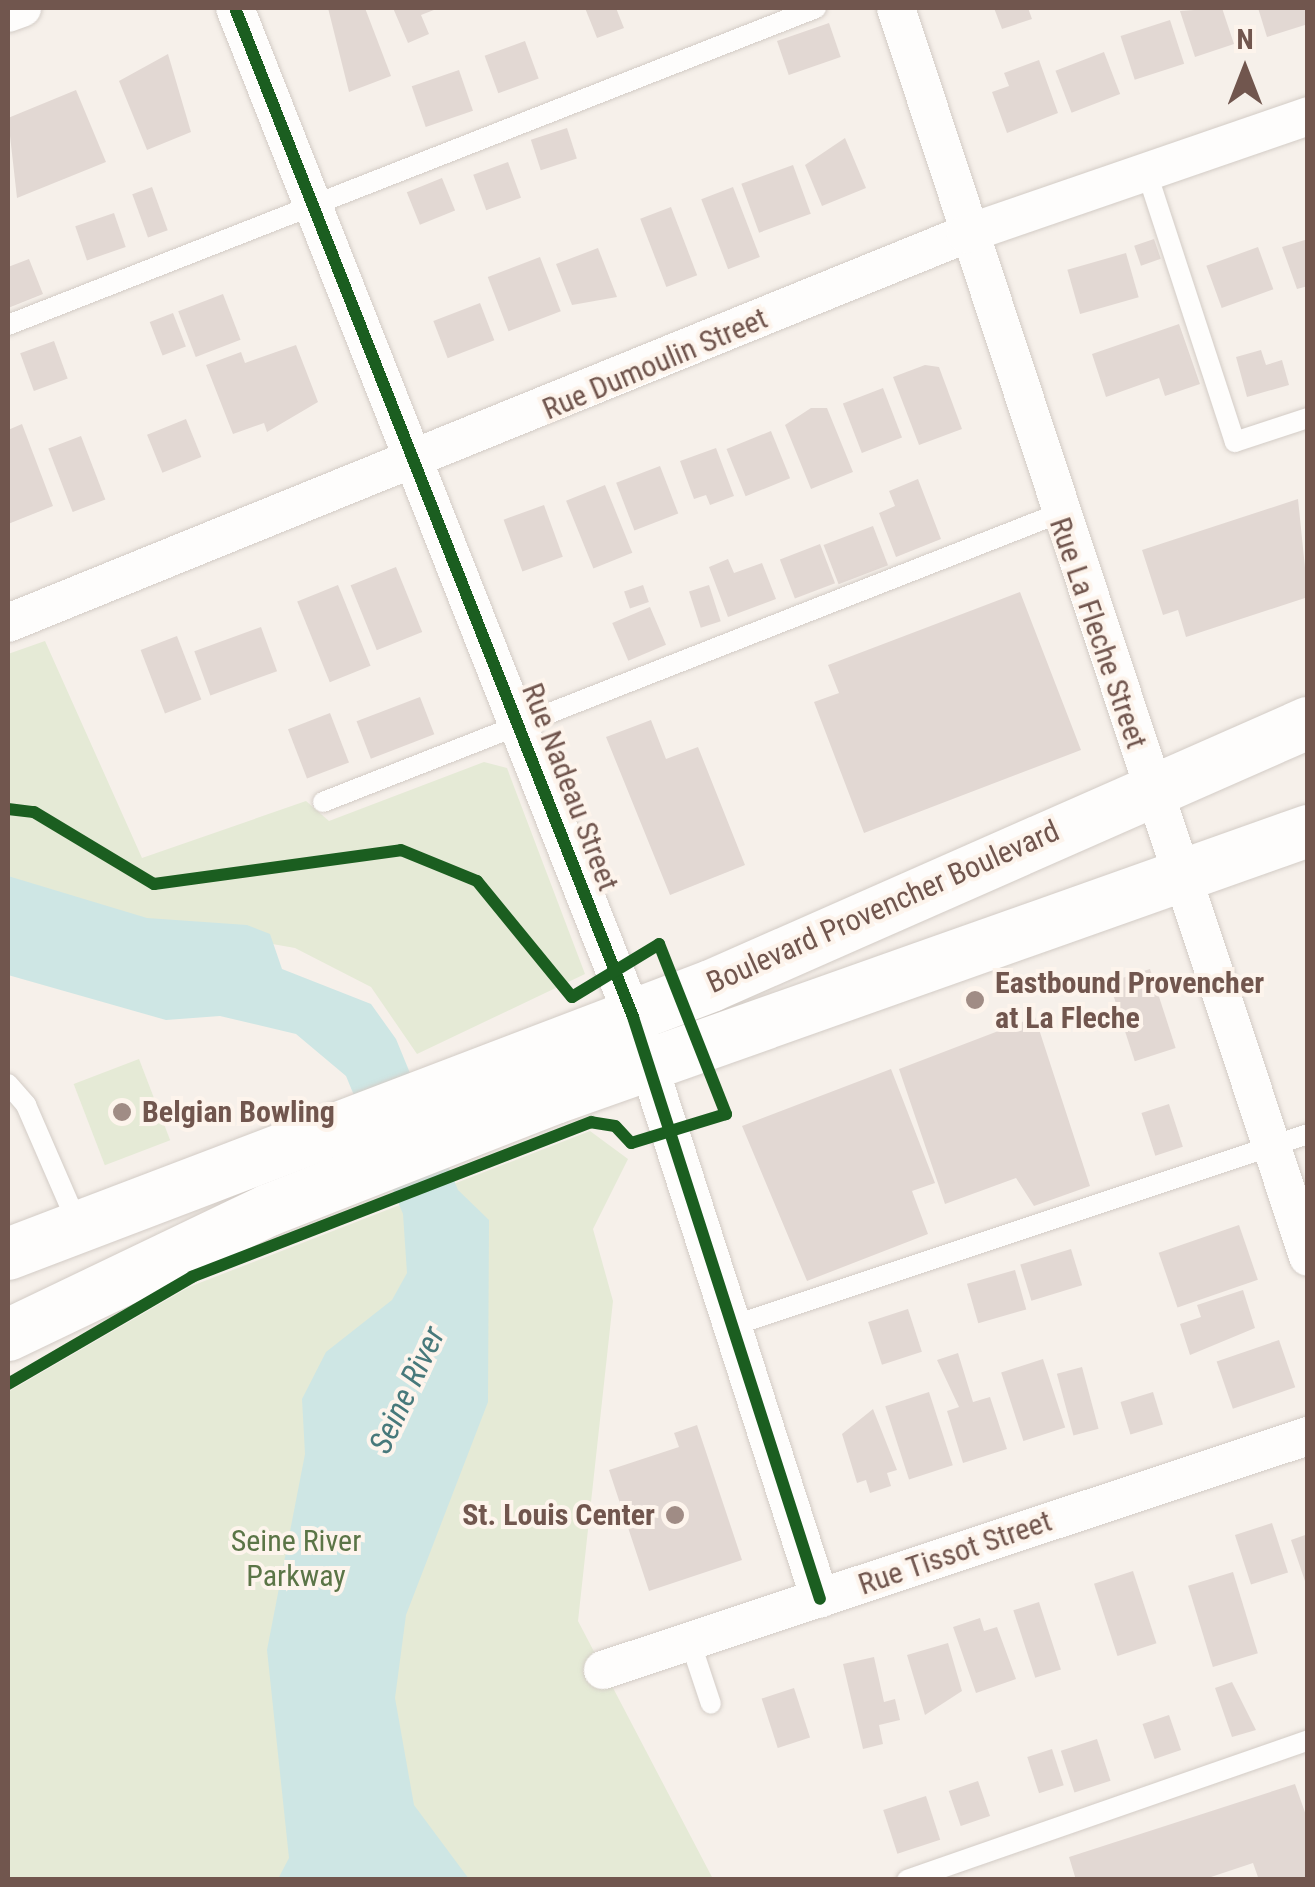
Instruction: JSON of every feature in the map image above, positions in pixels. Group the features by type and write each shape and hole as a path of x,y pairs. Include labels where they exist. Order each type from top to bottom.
{"main road":[{"name":"Boulevard Provencher Boulevard","path":"640,1041 1150,786 1308,723"},
{"name":"Boulevard Provencher Boulevard","path":"42,1242 261,1188 640,1041 1308,831"},
{"name":"Boulevard Provencher Boulevard","path":"8,1335 261,1188"},
{"path":"42,1242 66,1304"}],"street":[{"path":"8,13 22,8"},
{"name":"Rue Nadeau Street","path":"234,8 640,1041 820,1599"},
{"name":"Rue La Fleche Street","path":"896,8 1057,514 1308,1256"},
{"name":"Rue Dumoulin Street","path":"8,623 413,465 966,234 1308,116"},
{"name":"Rue Tissot Street","path":"603,1670 1308,1436"}],"lane":[{"path":"8,326 816,8"},
{"path":"1146,170 1235,442 1308,418"},
{"path":"323,802 520,729 1057,514"},
{"path":"8,1084 26,1105 42,1242"},
{"path":"729,1326 1308,1134"},
{"path":"690,1641 710,1704"},
{"path":"907,1880 1308,1740"}],"green space":[{"path":"45,641 142,858 306,801 329,821 484,762 507,768 585,974 417,1054 371,987 295,948 8,898 8,654"},
{"name":"Belgian Bowling","path":"139,1059 170,1140 105,1165 74,1084"},
{"name":"Seine River Parkway","path":"590,1131 628,1159 593,1229 613,1301 578,1621 713,1879 8,1879 8,1392 189,1287"}],"water":[{"name":"Seine River","path":"8,876 147,918 247,925 270,934 282,969 371,1004 396,1039 458,1190 489,1220 488,1402 406,1615 395,1698 414,1805 469,1879 278,1879 289,1858 267,1650 305,1454 302,1399 326,1352 392,1300 407,1273 403,1214 346,1076 296,1034 220,1016 166,1020 8,975"}],"building":[{"path":"328,8 365,8 391,76 349,92"},
{"path":"393,8 439,8 421,15 429,34 408,43"},
{"path":"585,8 616,8 624,28 597,38"},
{"path":"994,8 1028,8 1032,19 1002,29"},
{"path":"1222,8 1234,44 1195,57 1180,11"},
{"path":"1258,8 1308,8 1308,24 1267,37"},
{"path":"1170,20 1184,64 1135,80 1121,36"},
{"path":"829,23 841,57 789,75 777,41"},
{"path":"525,41 539,79 498,93 485,56"},
{"path":"1104,52 1120,94 1072,113 1055,71"},
{"path":"168,54 191,132 147,150 119,81"},
{"path":"1039,60 1058,113 1007,133 992,92 1009,86 1004,73"},
{"path":"459,70 473,111 426,127 412,86"},
{"path":"76,90 106,162 17,198 8,118"},
{"path":"567,128 577,158 541,170 531,140"},
{"path":"845,138 866,188 822,206 805,165"},
{"path":"508,162 521,198 486,210 473,175"},
{"path":"793,165 811,214 759,233 741,184"},
{"path":"442,178 455,210 420,225 407,192"},
{"path":"152,187 168,230 148,237 132,194"},
{"path":"733,187 760,257 728,269 701,199"},
{"path":"671,207 697,275 666,287 640,219"},
{"path":"114,213 126,247 87,260 75,226"},
{"path":"1154,239 1161,259 1141,266 1134,246"},
{"path":"1308,239 1308,286 1297,289 1282,247"},
{"path":"1258,247 1273,289 1222,308 1206,266"},
{"path":"598,248 617,297 572,305 556,264"},
{"path":"1126,253 1139,297 1080,314 1067,270"},
{"path":"540,257 561,311 509,331 488,277"},
{"path":"29,259 43,294 8,308 8,267"},
{"path":"223,294 241,340 196,357 178,311"},
{"path":"480,303 494,340 448,358 433,321"},
{"path":"173,313 186,347 163,356 150,322"},
{"path":"1179,324 1200,384 1165,396 1159,378 1106,397 1092,354"},
{"path":"54,341 68,379 34,391 20,353"},
{"path":"296,345 318,402 267,432 264,423 233,434 206,365 241,352 245,363"},
{"path":"1261,350 1266,365 1282,360 1289,385 1247,397 1236,357"},
{"path":"925,365 939,367 962,429 919,445 893,377"},
{"path":"883,388 902,437 862,453 843,403"},
{"path":"811,408 827,408 853,472 811,489 785,425"},
{"path":"186,419 201,457 162,473 147,435"},
{"path":"22,424 53,506 8,524 8,430"},
{"path":"771,431 790,478 746,496 726,449"},
{"path":"81,436 105,499 73,512 48,449"},
{"path":"716,448 734,496 710,505 706,495 694,499 680,461"},
{"path":"660,466 678,514 634,530 616,483"},
{"path":"918,479 941,539 896,557 879,513 895,506 889,491"},
{"path":"605,485 632,553 593,568 566,501"},
{"path":"1298,499 1308,597 1186,637 1178,610 1163,615 1142,550"},
{"path":"544,505 563,557 522,571 504,520"},
{"path":"873,526 888,565 839,584 824,545"},
{"path":"820,544 835,583 795,599 780,559"},
{"path":"728,559 734,573 762,563 776,599 728,617 709,567"},
{"path":"396,567 422,632 377,650 351,585"},
{"path":"338,585 371,666 330,682 297,601"},
{"path":"643,585 649,602 630,609 624,592"},
{"path":"709,585 721,621 701,628 689,591"},
{"path":"1020,592 1081,750 864,833 814,702 839,693 828,665"},
{"path":"650,607 666,645 628,661 612,623"},
{"path":"261,627 277,671 210,695 194,651"},
{"path":"177,636 201,699 165,713 141,650"},
{"path":"420,697 434,734 371,759 357,721"},
{"path":"330,713 349,762 307,779 288,729"},
{"path":"651,720 666,759 698,747 745,865 670,895 606,737"},
{"path":"1150,969 1176,1048 1135,1061 1109,982"},
{"path":"1035,1017 1090,1186 1034,1206 1016,1178 945,1204 899,1069"},
{"path":"891,1069 935,1183 912,1191 928,1234 807,1281 742,1126"},
{"path":"1169,1104 1183,1147 1155,1156 1141,1113"},
{"path":"1239,1225 1258,1280 1178,1308 1159,1253"},
{"path":"1071,1249 1082,1285 1031,1301 1020,1264"},
{"path":"1015,1270 1026,1309 978,1323 967,1284"},
{"path":"1243,1290 1255,1328 1190,1355 1180,1324 1201,1317 1197,1305"},
{"path":"908,1309 922,1352 882,1365 868,1322"},
{"path":"1279,1340 1295,1387 1233,1409 1217,1361"},
{"path":"958,1353 973,1402 990,1397 1007,1449 963,1463 947,1411 959,1407 937,1360"},
{"path":"1043,1359 1065,1427 1023,1441 1001,1373"},
{"path":"1082,1367 1099,1429 1073,1436 1057,1374"},
{"path":"929,1392 953,1465 909,1479 885,1406"},
{"path":"1153,1392 1163,1425 1130,1434 1120,1402"},
{"path":"873,1409 897,1470 887,1473 891,1486 870,1493 866,1480 857,1483 842,1434"},
{"name":"St. Louis Center","path":"697,1425 742,1560 649,1591 609,1470 679,1447 674,1433"},
{"path":"1272,1523 1288,1572 1251,1585 1235,1535"},
{"path":"1308,1534 1308,1587 1307,1587 1291,1540"},
{"path":"1133,1571 1156,1643 1117,1656 1094,1584"},
{"path":"1233,1572 1258,1653 1213,1667 1188,1586"},
{"path":"1039,1602 1061,1670 1035,1678 1013,1610"},
{"path":"980,1618 984,1631 997,1627 1016,1679 976,1693 953,1627"},
{"path":"948,1643 962,1691 925,1715 907,1655"},
{"path":"874,1657 884,1702 895,1699 900,1720 879,1725 883,1744 863,1749 843,1664"},
{"path":"1232,1682 1256,1730 1232,1737 1215,1688"},
{"path":"794,1688 810,1737 778,1748 762,1699"},
{"path":"1169,1715 1181,1750 1155,1759 1143,1724"},
{"path":"1097,1739 1111,1781 1074,1793 1061,1751"},
{"path":"1052,1749 1064,1785 1039,1793 1027,1757"},
{"path":"978,1781 990,1816 961,1826 949,1791"},
{"path":"1295,1784 1308,1821 1308,1880 1259,1880 1253,1863 1202,1880 1076,1880 1069,1857"},
{"path":"926,1796 940,1840 897,1854 883,1810"}],"cycle path":[{"path":"235,8 633,1017 820,1599"},
{"path":"8,809 34,812 154,884 401,850 477,881 572,997 659,944 726,1114 631,1143 615,1126 591,1122 192,1277 8,1384"}],"place":[{"name":"Eastbound Provencher at La Fleche","path":"975,1000"},
{"name":"Belgian Bowling","path":"122,1112"},
{"name":"St. Louis Center","path":"675,1515"}]}
